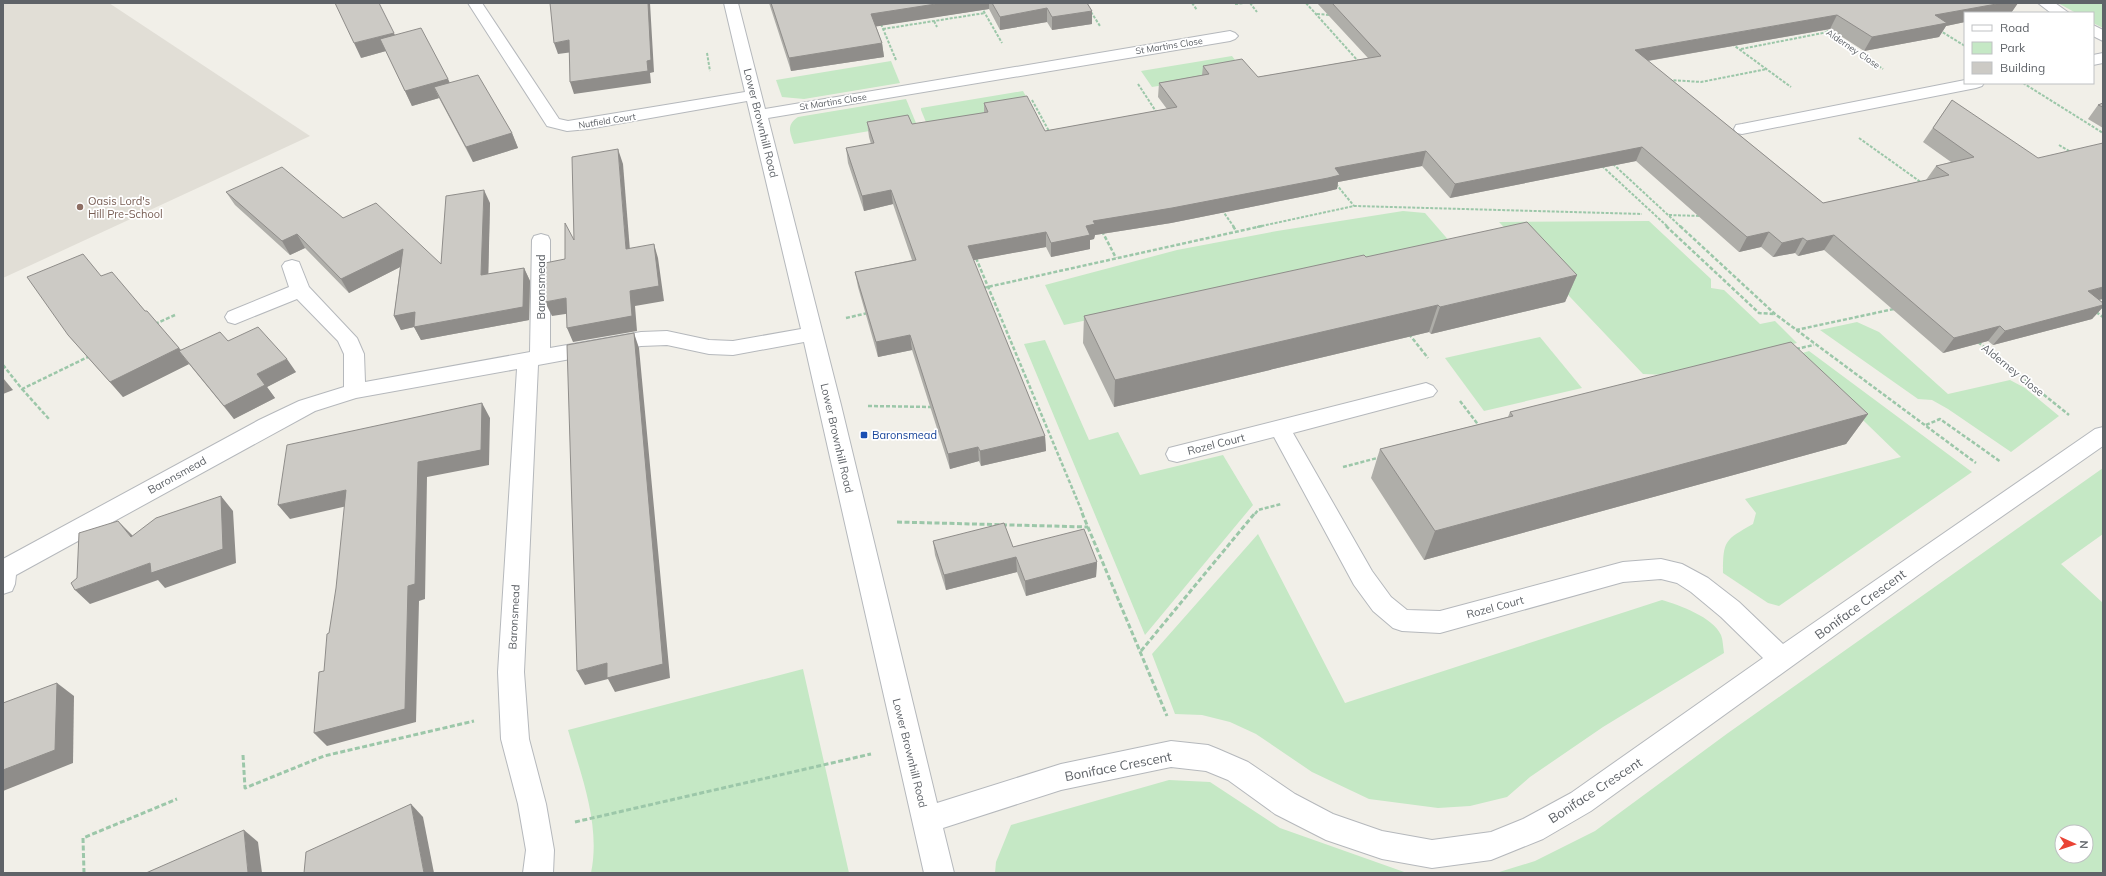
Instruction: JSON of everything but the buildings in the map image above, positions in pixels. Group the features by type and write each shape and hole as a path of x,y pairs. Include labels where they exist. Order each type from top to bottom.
{"street":[{"name":"Nutfield Court","path":"475,3 553,122 567,126 756,105"},
{"name":"Lower Brownhill Road","path":"731,3 830,405 939,873"},
{"path":"2045,3 2060,12"},
{"path":"2094,31 2103,36"},
{"name":"St Martins Close","path":"756,105 908,90 1230,36"},
{"path":"1742,129 1971,84"},
{"name":"Baronsmead","path":"538,873 540,850 532,804 516,740 511,672 541,240"},
{"path":"292,266 300,290 346,338 354,354 355,391"},
{"path":"235,317 300,290"},
{"name":"Baronsmead","path":"3,574 267,426 308,406 355,391 641,339 667,338 710,347 733,348 811,329"},
{"name":"Rozel Court","path":"1177,454 1426,391"},
{"name":"Rozel Court","path":"1280,428 1363,578 1382,604 1402,620 1440,622 1623,572 1645,569 1673,571 1697,584 1723,605 1782,660"},
{"name":"Boniface Crescent","path":"927,820 1061,777 1171,754 1208,758 1238,771 1284,804 1326,826 1382,845 1432,854 1490,846 1534,829 1581,802 2100,436"}],"path":[{"path":"980,3 1053,140"},
{"path":"1250,3 1257,12"},
{"path":"1306,3 1364,68"},
{"name":"St Martins Close","path":"1089,10 1158,113"},
{"path":"883,29 985,13"},
{"path":"1316,14 1332,15"},
{"path":"934,21 937,27"},
{"path":"881,22 908,90"},
{"path":"1934,27 1964,45"},
{"name":"Alderney Close","path":"1823,28 1920,94"},
{"path":"1740,50 1829,32"},
{"path":"1728,41 1922,184 1915,186"},
{"path":"1662,80 1701,82 1767,69"},
{"path":"2025,84 2103,133"},
{"path":"2059,145 2077,155"},
{"path":"1608,159 1775,314 1814,345 1926,425 1976,463"},
{"path":"1599,164 1759,313 1775,314"},
{"path":"1334,182 1354,206"},
{"path":"1219,205 1236,231"},
{"path":"980,289 1354,206 1642,214"},
{"path":"1668,215 1707,216"},
{"path":"1101,230 1116,258"},
{"path":"976,258 1141,652 1182,755"},
{"path":"2090,307 2103,317"},
{"path":"1795,330 1898,308"},
{"path":"811,329 872,312"},
{"path":"154,325 175,315"},
{"name":"Alderney Close","path":"1976,340 2100,436"},
{"path":"1791,351 1814,345"},
{"path":"22,389 92,355"},
{"path":"3,365 49,419"},
{"path":"830,405 938,408"},
{"path":"1032,410 1039,410"},
{"path":"1926,425 1940,419 2032,483"},
{"path":"1141,652 1258,510 1383,456"},
{"path":"856,521 1088,527"},
{"path":"243,755 245,788 324,756 514,712"},
{"path":"536,831 908,745"},
{"path":"84,873 83,838 177,799"}],"shaded area":[{"name":"Oasis Lord's Hill Pre-School","path":"3,3 109,3 310,136 3,278"}],"green space":[{"path":"2058,3 2103,3 2103,28 2094,24 2094,12 2074,12"},
{"path":"1232,56 1244,72 1152,87 1141,71"},
{"path":"891,61 900,83 804,99 782,97 776,80"},
{"path":"1023,91 1033,109 928,127 921,110 921,108"},
{"path":"906,99 916,123 794,144 790,132 790,126 798,117"},
{"path":"1403,211 1425,213 1451,243 1064,325 1045,285 1177,250 1277,231"},
{"path":"1649,221 1711,279 1711,288 1724,290 1760,324 1775,321 1797,343 1666,375 1643,374 1499,222"},
{"path":"1857,322 1879,332 1948,394 2010,380 2025,388 2059,416 2011,452 1948,409 1932,400 1918,399 1820,330"},
{"path":"1540,337 1582,388 1484,411 1445,358"},
{"path":"1045,340 1089,440 1118,432 1140,475 1223,455 1253,505 1145,635 1024,344"},
{"path":"1809,351 1972,472 1779,606 1768,603 1723,573 1725,547 1728,542 1736,534 1753,524 1756,513 1745,499 1901,457 1796,355"},
{"path":"2103,468 2103,534 2061,564 2103,603 2103,873 1496,873 1535,861 1595,831 1728,733"},
{"path":"1258,534 1345,703 1662,600 1695,613 1711,623 1721,635 1724,653 1603,727 1530,777 1507,797 1470,806 1438,808 1369,799 1312,772 1256,734 1230,722 1202,715 1175,714 1152,654"},
{"path":"803,669 849,873 591,873 593,855 592,819 584,782 568,730"},
{"path":"1169,780 1210,782 1280,828 1407,873 995,873 996,862 1011,825"}],"place":[{"name":"Oasis Lord's Hill Pre-School","path":"80,207"},
{"name":"Baronsmead","path":"864,435"}]}
